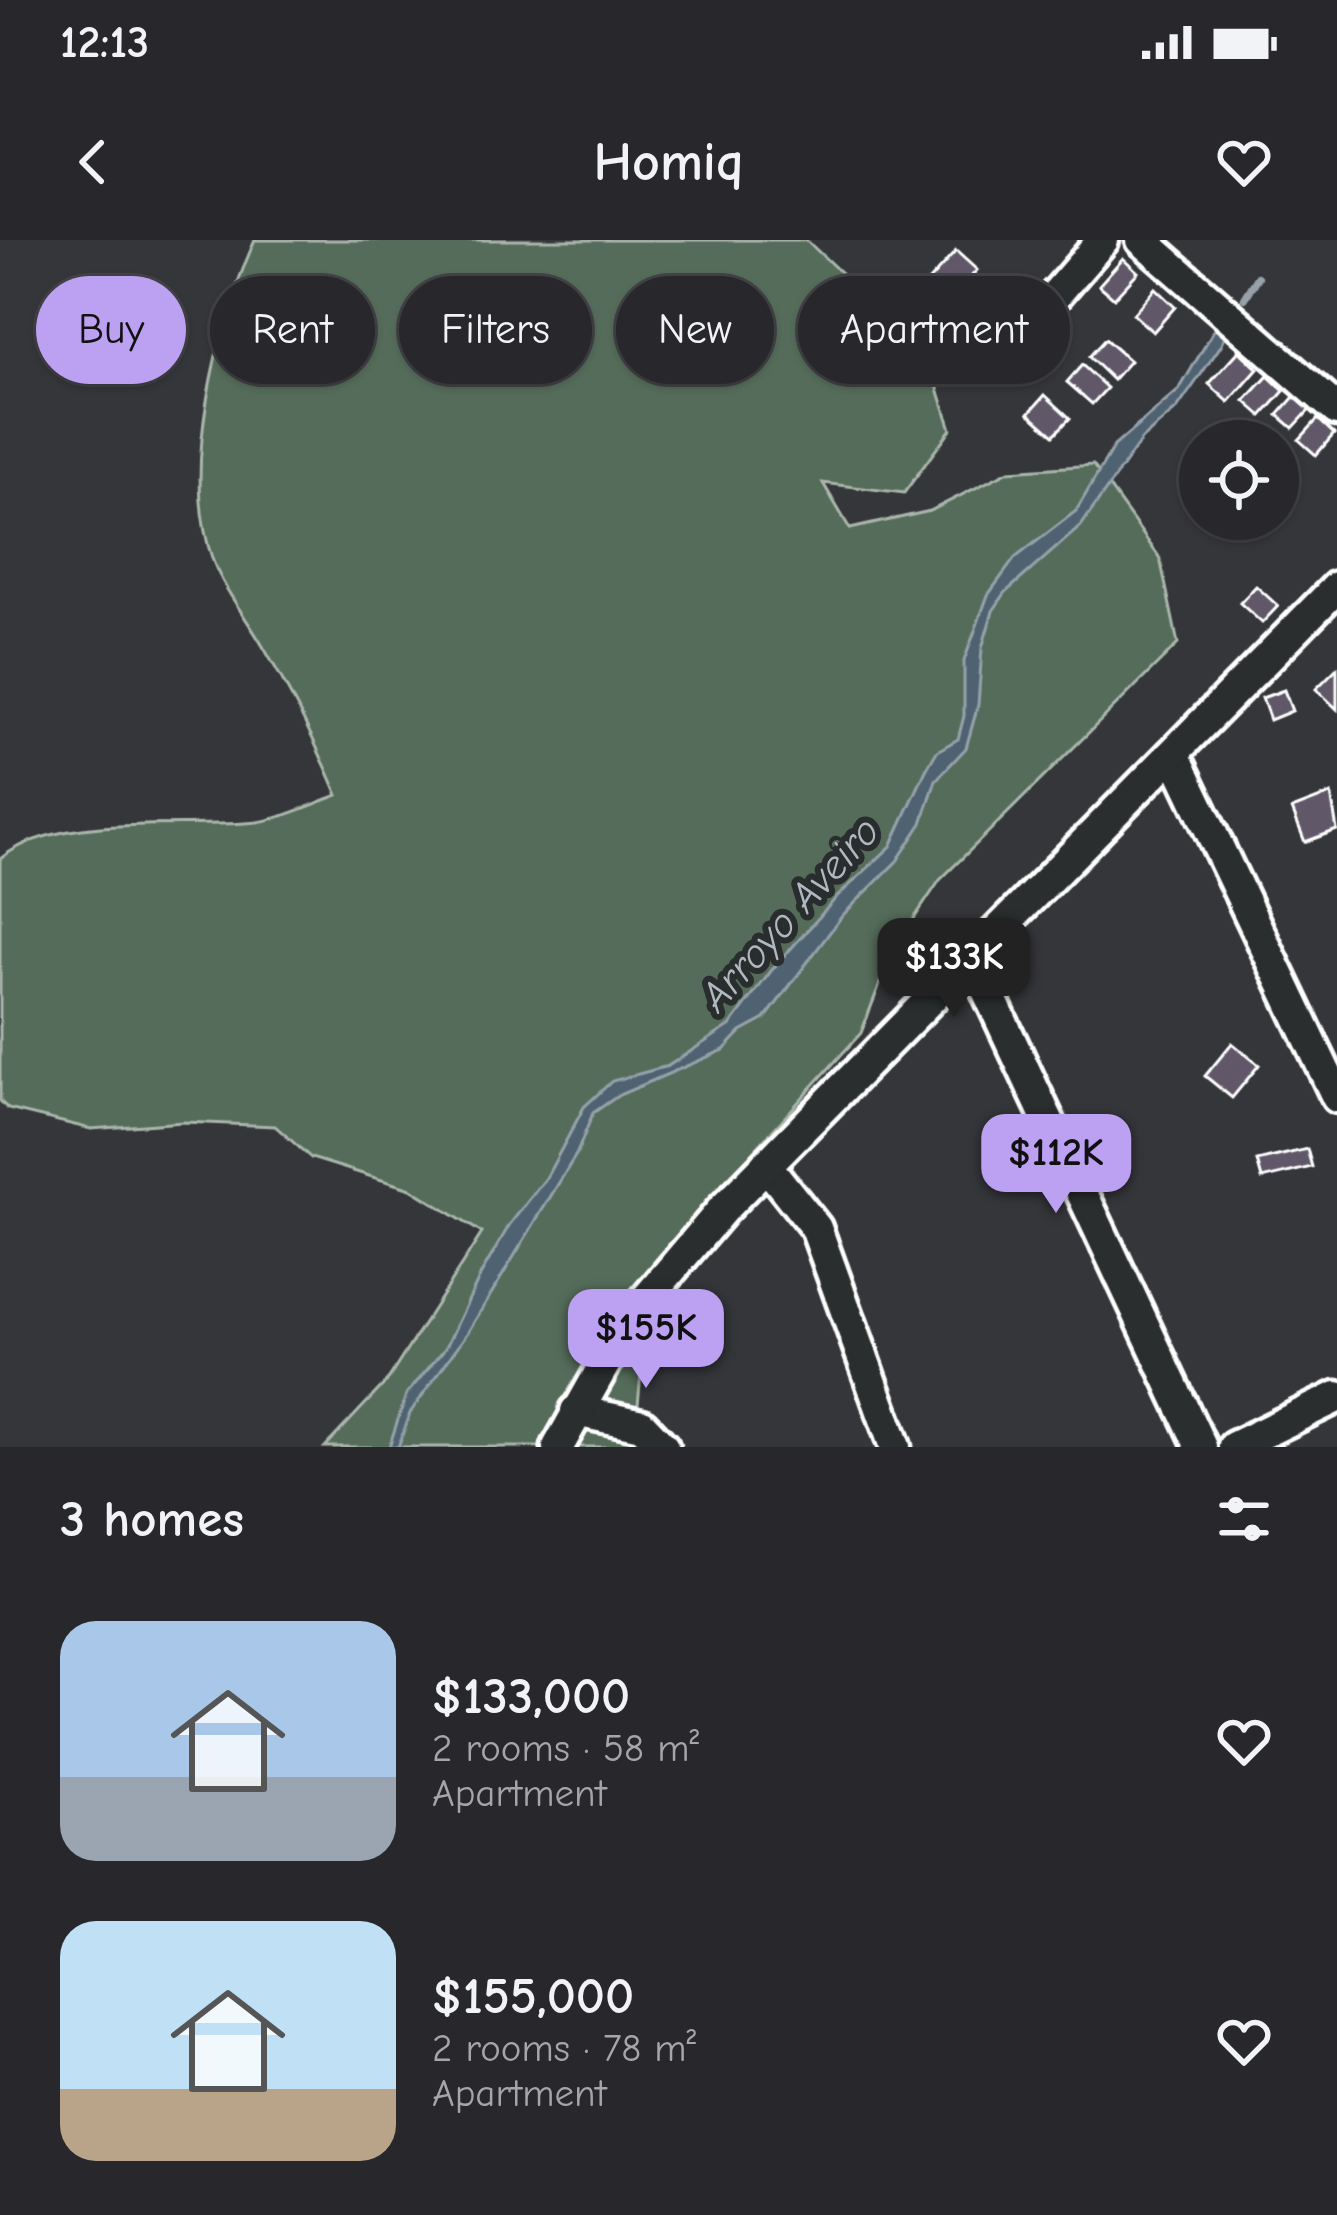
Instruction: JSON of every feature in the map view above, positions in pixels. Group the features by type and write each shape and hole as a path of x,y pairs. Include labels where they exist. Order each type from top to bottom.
{"street":[{"path":"1070,278 1103,240"},
{"path":"1142,240 1337,410"},
{"path":"558,1447 631,1317 766,1165 1337,587"},
{"path":"1174,754 1337,1097"},
{"path":"971,956 1201,1447"},
{"path":"766,1165 816,1228 895,1447"},
{"path":"1234,1447 1337,1397"},
{"path":"576,1411 642,1425 663,1447"}],"green space":[{"path":"255,240 806,240 844,276 798,276 798,384 937,384 951,429 904,493 823,483 850,529 930,511 1009,471 1093,465 1160,558 1178,644 940,880 893,950 861,1033 705,1205 674,1280 647,1310 634,1447 325,1447 387,1381 482,1233 411,1189 311,1158 275,1126 183,1122 91,1129 8,1109 0,1101 0,859 54,834 88,828 257,822 338,795 285,684 213,561 200,484 202,442 210,384 375,384 375,276 241,275"}],"water":[{"path":"1221,318 1229,322 1222,344 1177,409 1142,439 1081,526 1006,592 993,611 982,648 978,705 966,748 936,780 922,823 897,861 842,916 765,1019 741,1032 724,1050 619,1095 593,1113 577,1153 468,1332 410,1413 398,1447 389,1447 406,1395 446,1347 481,1274 510,1224 546,1178 584,1107 612,1081 668,1066 731,1025 836,898 891,846 937,751 958,739 964,716 964,661 988,595 1015,558 1076,511 1114,446 1179,390"}],"building":[{"path":"956,251 977,270 972,276 933,276"},
{"path":"1123,258 1138,272 1114,298 1099,285"},
{"path":"1155,288 1175,307 1153,332 1133,314"},
{"path":"1105,339 1130,361 1113,380 1089,357"},
{"path":"1239,351 1258,369 1229,402 1209,384"},
{"path":"1082,365 1107,388 1092,404 1069,384"},
{"path":"1268,376 1284,391 1262,416 1245,401"},
{"path":"1301,389 1316,403 1299,421 1278,415"},
{"path":"1045,395 1070,418 1054,435 1029,413"},
{"path":"1318,419 1334,434 1316,455 1299,440"},
{"path":"1256,586 1278,606 1262,623 1240,603"},
{"path":"1337,668 1337,709 1316,689"},
{"path":"1284,690 1292,711 1270,720 1262,698"},
{"path":"1331,794 1337,830 1305,842 1292,809"},
{"path":"1232,1043 1259,1065 1232,1098 1205,1076"},
{"path":"1307,1149 1312,1167 1262,1179 1257,1161"}],"waterway":[{"name":"Arroyo Aveiro","path":"1245,298 1258,277"}]}
